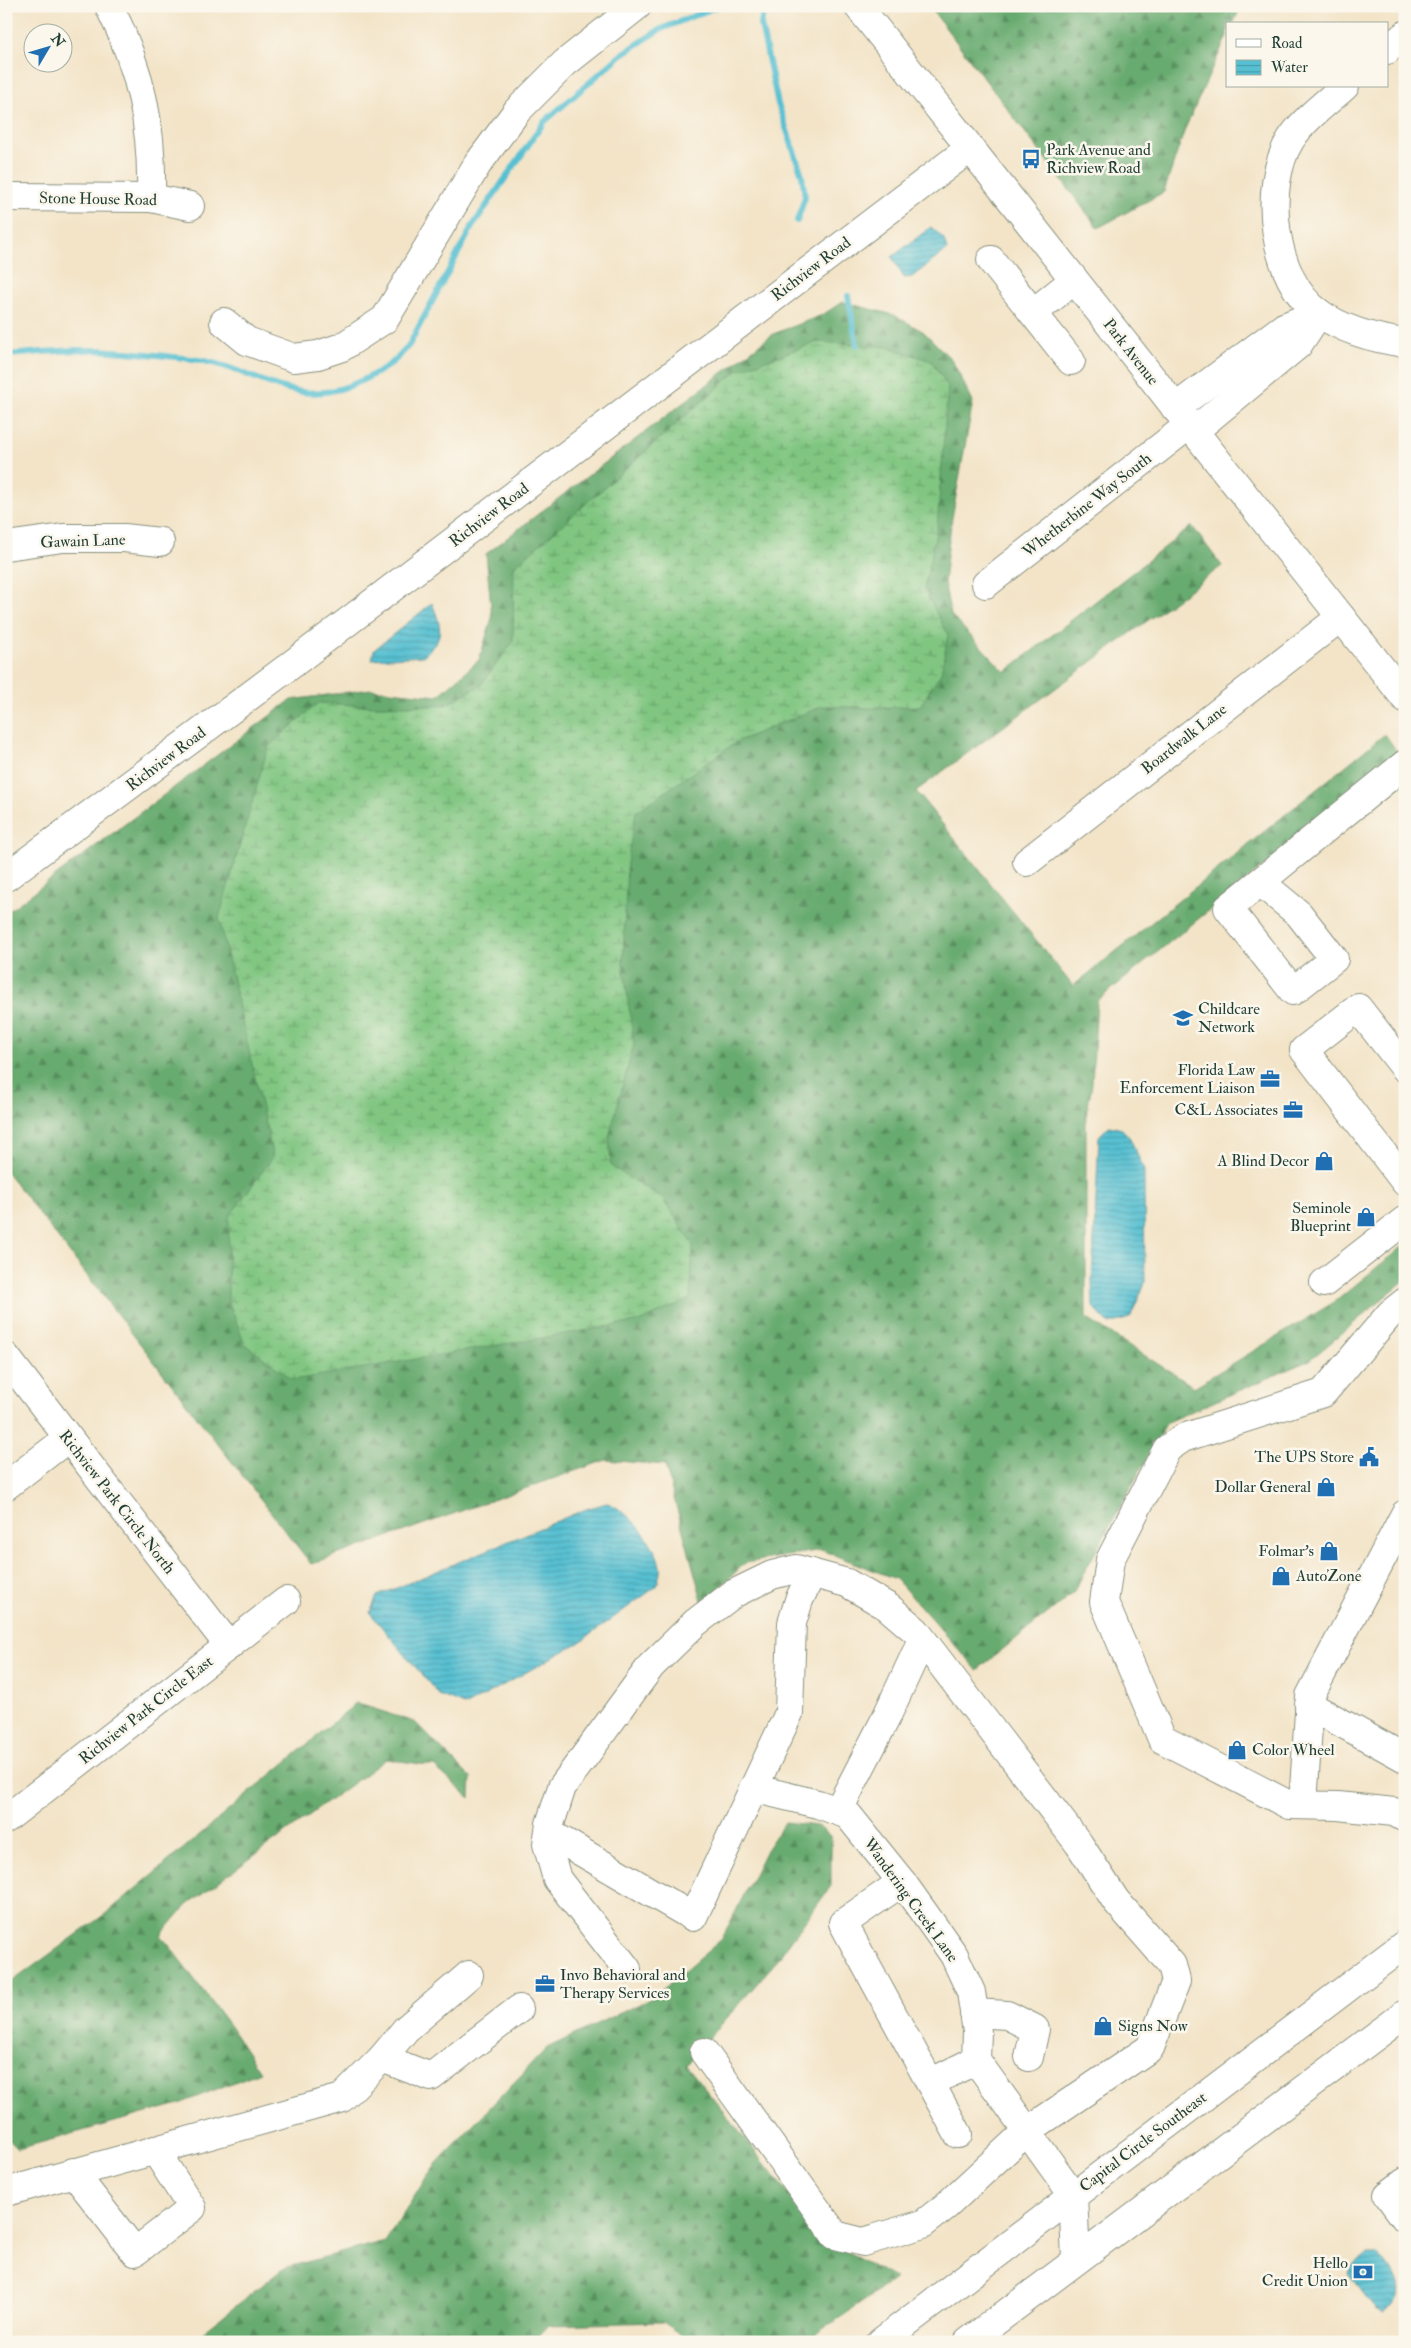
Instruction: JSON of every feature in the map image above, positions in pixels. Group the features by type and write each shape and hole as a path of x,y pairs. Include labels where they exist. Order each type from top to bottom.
{"street":[{"path":"109,6 124,35 139,80 148,122 152,157 151,198"},
{"path":"224,322 247,341 294,358 318,355 342,347 385,319 477,165 517,111 565,63 638,6"},
{"name":"Park Avenue","path":"858,6 969,149 1341,617 1401,686"},
{"path":"1388,49 1405,36"},
{"path":"1342,88 1302,125 1285,150 1277,173 1274,197 1281,252 1292,279 1305,300 1319,313 1346,327 1405,343"},
{"name":"Richview Road","path":"6,877 287,668 969,149"},
{"name":"Stone House Road","path":"6,197 151,198 190,206"},
{"path":"991,260 1071,361"},
{"path":"1033,312 1074,280"},
{"name":"Whetherbine Way South","path":"986,584 1186,422 1284,327 1319,313"},
{"name":"Gawain Lane","path":"6,546 63,538 124,538 160,542"},
{"name":"Boardwalk Lane","path":"1027,862 1341,617"},
{"path":"1260,882 1401,775"},
{"path":"1405,1068 1358,1008 1304,1050 1405,1182"},
{"path":"1324,1283 1405,1220"},
{"path":"1405,1302 1390,1314 1323,1393 1183,1438 1168,1449 1110,1560 1104,1602 1162,1739 1289,1805 1338,1806 1394,1812 1405,1818"},
{"name":"Richview Park Circle North","path":"6,1357 228,1646"},
{"path":"6,1486 68,1438"},
{"path":"1303,1805 1310,1696 1405,1514"},
{"path":"627,1969 557,1879 547,1844 562,1787 651,1666 695,1623 732,1594 772,1574 796,1569 847,1583 888,1607 916,1631 1079,1844 1116,1901 1172,1965 1176,1982 1150,2048 1027,2131 946,2206 923,2224 863,2242 835,2235 704,2052"},
{"path":"549,1833 692,1917 789,1713 792,1623 799,1600 812,1573"},
{"name":"Richview Park Circle East","path":"6,1819 286,1601"},
{"path":"753,1788 843,1813 922,1640"},
{"path":"1310,1705 1405,1758"},
{"name":"Wandering Creek Lane","path":"843,1813 902,1882 954,1955 971,1992 976,2060"},
{"path":"902,1882 843,1923 958,2134"},
{"name":"Capital Circle Southeast","path":"882,2342 1405,1944"},
{"path":"6,2192 342,2098 382,2058 406,2028 469,1975"},
{"path":"382,2058 431,2077 519,2009"},
{"path":"974,2013 1007,2015 1036,2029 1029,2057"},
{"path":"968,2342 1076,2259 1405,2014"},
{"path":"930,2083 976,2060 1073,2195 1076,2259"},
{"path":"73,2172 135,2252 192,2208 155,2150"},
{"path":"1405,2182 1388,2195 1405,2218"}],"green space":[{"path":"929,6 1241,6 1234,22 1226,22 1226,38 1185,129 1164,192 1098,228"},
{"path":"843,302 894,315 924,332 952,360 973,402 951,524 944,582 951,615 1005,672 1192,526 1222,566 916,791 1073,986 1385,734 1400,756 1097,1001 1092,1084 1086,1116 1086,1318 1194,1387 1336,1301 1405,1244 1405,1280 1310,1360 1167,1422 1073,1593 977,1670 896,1579 821,1550 745,1563 703,1604 665,1465 606,1460 311,1564 6,1171 6,913 291,700 371,689 438,696 479,660 492,618 486,554 773,334 822,315"},
{"path":"818,342 888,347 931,361 948,386 937,528 924,589 948,635 941,673 920,706 870,708 822,706 738,741 636,812 627,863 623,963 634,1044 609,1137 611,1166 662,1198 693,1245 690,1299 641,1321 293,1380 245,1344 228,1300 229,1217 273,1157 219,918 268,747 318,703 376,706 446,705 481,685 513,642 514,567 738,370"},
{"path":"356,1703 415,1722 471,1778 470,1798 434,1766 386,1759 187,1905 161,1935 229,2025 260,2072 179,2104 18,2149 6,2137 6,1986 108,1912"},
{"path":"785,1822 817,1826 831,1836 831,1886 774,1964 686,2065 826,2240 896,2279 805,2342 693,2342 663,2322 549,2325 533,2342 190,2342 284,2268 385,2241 435,2165 547,2048 654,1997 722,1939 766,1850"}],"water":[{"path":"931,227 944,239 947,250 912,277 904,278 892,257"},
{"path":"432,603 438,619 440,632 435,643 423,656 372,659 374,650"},
{"path":"1109,1126 1122,1129 1130,1138 1144,1170 1145,1283 1130,1318 1109,1324 1093,1307 1092,1280 1099,1136"},
{"path":"607,1503 623,1512 648,1539 658,1558 660,1567 657,1586 580,1642 466,1706 439,1695 370,1613 377,1596 586,1509"},
{"path":"1368,2253 1377,2253 1384,2260 1398,2284 1397,2300 1384,2313 1376,2309 1348,2274 1352,2266"}],"waterway":[{"path":"6,355 93,350 192,359 215,364 277,386 296,391 317,393 340,389 365,379 390,365 409,345 472,227 544,122 621,55 659,30 718,6"},
{"path":"764,6 761,25 778,104 802,175 805,197 797,221"},
{"path":"848,296 857,345"}],"place":[{"name":"Park Avenue and Richview Road","path":"1031,159"},
{"name":"Childcare Network","path":"1183,1018"},
{"name":"Florida Law Enforcement Liaison","path":"1270,1079"},
{"name":"C&L Associates","path":"1293,1110"},
{"name":"A Blind Decor","path":"1324,1161"},
{"name":"Seminole Blueprint","path":"1366,1217"},
{"name":"The UPS Store","path":"1369,1457"},
{"name":"Dollar General","path":"1326,1487"},
{"name":"Folmar's","path":"1329,1551"},
{"name":"AutoZone","path":"1281,1576"},
{"name":"Color Wheel","path":"1237,1750"},
{"name":"Invo Behavioral and Therapy Services","path":"545,1984"},
{"name":"Signs Now","path":"1103,2026"},
{"name":"Hello Credit Union","path":"1363,2272"}]}
